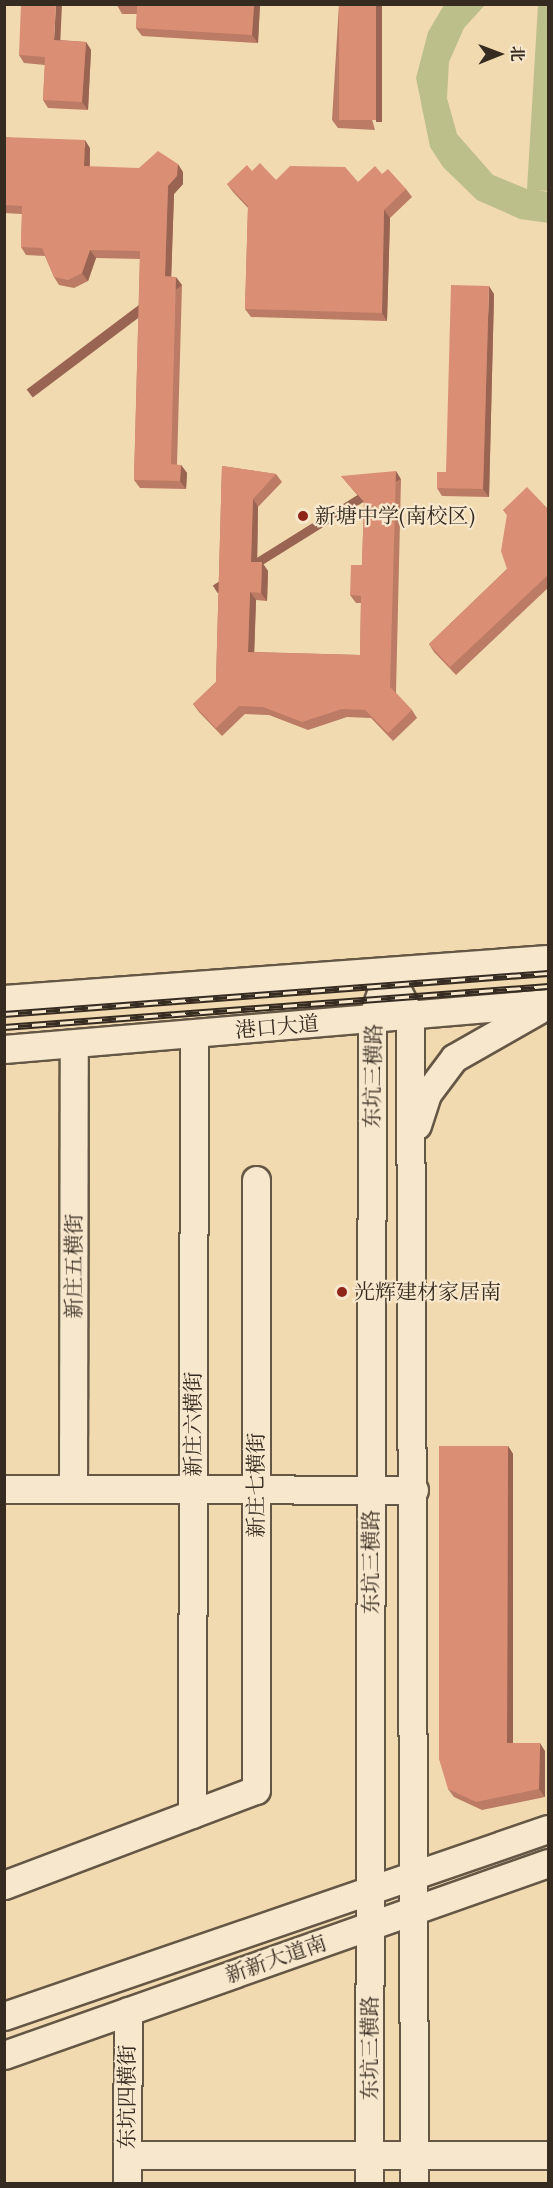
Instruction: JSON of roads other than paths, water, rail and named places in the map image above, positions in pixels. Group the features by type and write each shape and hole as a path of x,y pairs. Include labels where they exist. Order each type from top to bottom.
{"street":[{"path":"4,999 549,960"},
{"name":"东坑三横路","path":"388,972 410,1016 416,1875 414,2184"},
{"name":"东坑三横路","path":"369,2184 372,1020 388,972"},
{"path":"411,1143 442,1070 481,1038 549,1004"},
{"name":"港口大道","path":"4,1049 549,1004"},
{"name":"新庄六横街","path":"192,1814 194,1034"},
{"name":"新庄五横街","path":"73,1489 74,1044"},
{"name":"新庄七横街","path":"192,1814 256,1790 256,1180"},
{"path":"4,1489 414,1490"},
{"path":"4,1885 192,1814"},
{"name":"新新大道南","path":"4,2016 370,1893 549,1829"},
{"name":"新新大道南","path":"4,2055 549,1863"},
{"name":"东坑四横街","path":"128,2011 128,2184"},
{"path":"127,2155 549,2155"}],"railway":[{"path":"4,1014 548,973"},
{"path":"4,1027 548,986"}],"place":[{"name":"新塘中学(南校区)","path":"303,516"},
{"name":"光辉建材家居南","path":"342,1292"}]}
